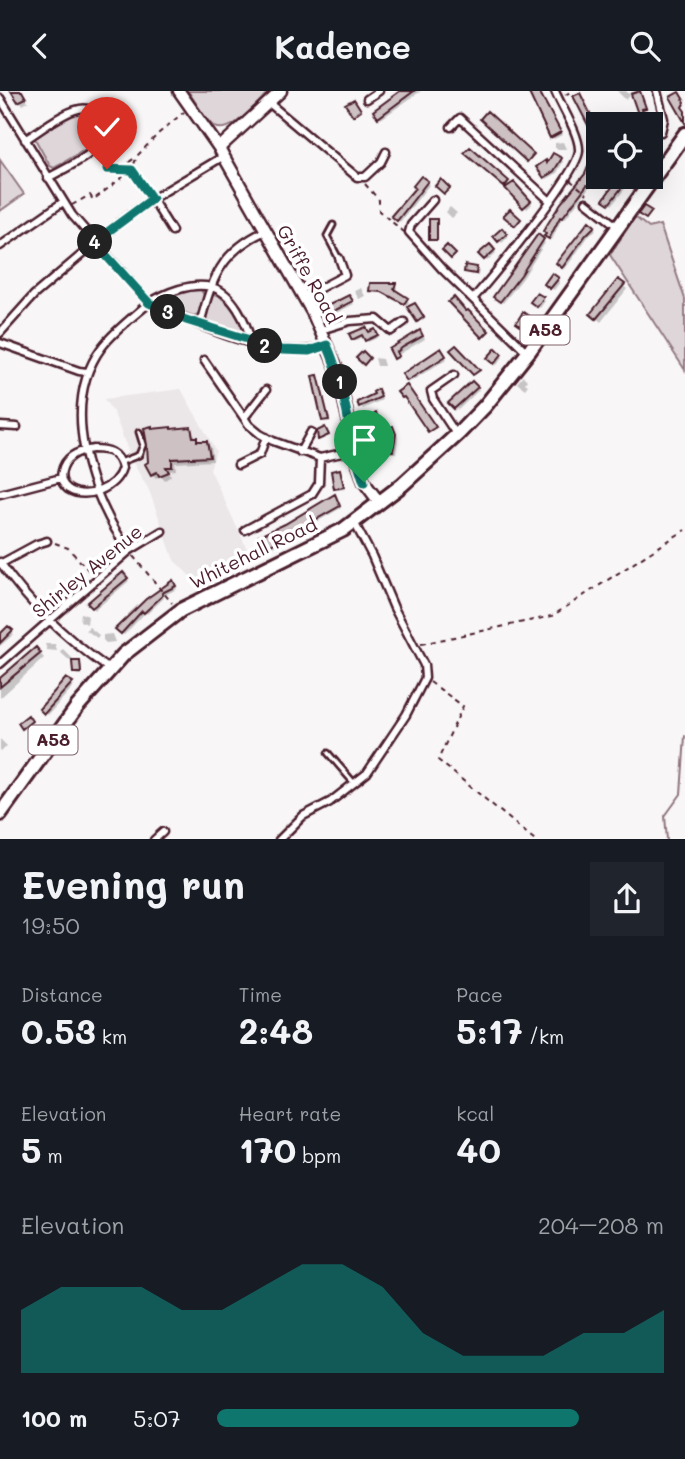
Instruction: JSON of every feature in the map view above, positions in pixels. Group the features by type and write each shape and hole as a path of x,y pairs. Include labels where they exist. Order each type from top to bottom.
{"highway":[{"name":"Whitehall Road","path":"0,814 77,707 109,669 140,640 181,610 344,530 402,485 457,435 485,406 528,353 685,134"}],"street":[{"name":"Griffe Road","path":"179,91 222,152 321,330 344,394 364,482 379,502"},
{"path":"0,334 34,295 94,242 222,152 282,91"},
{"path":"368,99 379,91"},
{"path":"657,91 662,112"},
{"path":"473,299 550,201 578,160 579,144 556,95"},
{"path":"0,98 65,205 149,303 200,324 282,350 309,351 327,345"},
{"path":"269,103 356,177 362,178 381,162 386,152"},
{"path":"25,140 72,111 82,107 88,109 103,134 96,148 48,178"},
{"path":"451,127 460,118 550,201"},
{"path":"152,199 172,231"},
{"path":"433,200 408,232 528,353"},
{"path":"586,202 619,228"},
{"path":"0,246 65,205"},
{"path":"200,324 210,286 219,267 233,250 265,231"},
{"path":"303,297 345,275 339,258"},
{"path":"129,551 105,514 96,491 80,428 87,372 109,339 149,303 183,288 210,286 229,299 247,323 251,342"},
{"path":"321,330 350,321 377,319 391,331 404,322"},
{"path":"0,342 45,360 87,372"},
{"path":"204,360 252,429 300,452 320,458 355,450"},
{"path":"454,375 431,391 433,399 457,435"},
{"path":"244,418 266,390"},
{"path":"0,426 17,427"},
{"path":"300,452 311,432"},
{"path":"238,465 260,454 266,437"},
{"path":"86,450 111,451 121,461 122,468 116,480 107,488 85,494 67,488 61,474 66,461 86,450"},
{"path":"245,530 312,494 319,482 320,458"},
{"path":"0,494 61,478"},
{"path":"279,839 303,816 330,802 367,773 386,748 425,678 424,665 354,522"},
{"name":"Shirley Avenue","path":"0,664 129,551 162,531"},
{"path":"47,541 0,563 20,590 49,620 109,669"},
{"path":"154,839 163,832"}],"lane":[{"path":"333,225 327,236 339,258"},
{"path":"121,461 139,455 143,445 139,432"},
{"path":"328,753 354,783"}],"path":[{"path":"556,95 572,91"},
{"path":"119,169 190,107"},
{"path":"96,148 107,169 132,170"},
{"path":"65,205 90,195 93,200 132,170 136,156"},
{"path":"132,170 152,199"},
{"path":"362,178 379,200 380,211 402,232 408,232"},
{"path":"567,178 587,192 586,202"},
{"path":"414,646 552,616 685,530"},
{"path":"47,541 63,544 96,579"},
{"path":"129,551 174,606 181,610"},
{"path":"425,678 463,706 438,760 535,839"}],"shaded area":[{"path":"188,91 269,91 234,124 218,128 211,124"},
{"path":"84,111 99,133 96,143 54,168 50,166 34,137 74,113"},
{"path":"0,160 24,194 0,211"},
{"path":"635,217 649,228 660,225 685,299 685,370 610,255"},
{"path":"184,290 201,290 204,295 200,313 194,316 160,304 160,299"},
{"path":"217,294 240,319 245,330 242,334 210,323 206,319 212,296"},
{"path":"181,389 216,451 210,469 252,560 198,581 174,560 149,490 132,461 114,413 104,399"}],"building":[{"path":"11,91 22,91 26,98 18,102"},
{"path":"400,91 414,91 378,118 373,111"},
{"path":"528,91 539,91 561,132 550,138"},
{"path":"640,91 646,108 642,109 643,112 637,112 631,94"},
{"path":"679,92 685,102 682,107 685,111 685,123 670,97"},
{"path":"580,93 590,112 586,112 586,121 573,96"},
{"path":"354,99 361,110 353,116 345,104"},
{"path":"487,111 534,154 527,162 480,119"},
{"path":"470,147 509,181 504,187 464,153"},
{"path":"553,153 562,158 554,171 544,178 536,167 546,160 547,163"},
{"path":"586,172 586,186 562,218 560,217 549,239 544,236 546,234 543,231 561,203"},
{"path":"421,176 428,181 397,221 391,216 415,188 413,186"},
{"path":"441,179 450,188 444,194 435,186"},
{"path":"514,182 531,201 523,208 505,188"},
{"path":"611,189 621,189 609,204 603,200"},
{"path":"644,206 652,211 646,219 638,214"},
{"path":"510,209 521,219 515,226 503,216"},
{"path":"429,219 437,219 437,240 429,240"},
{"path":"589,221 595,226 562,268 556,263"},
{"path":"502,228 507,234 498,242 493,236"},
{"path":"538,234 544,239 500,302 493,297"},
{"path":"490,244 495,250 484,260 478,254"},
{"path":"447,245 456,254 451,259 442,250"},
{"path":"465,265 477,267 476,274 464,272"},
{"path":"552,273 559,278 550,289 544,284"},
{"path":"618,279 625,284 596,319 590,314"},
{"path":"370,283 396,283 394,289 408,298 404,304 382,292 369,291"},
{"path":"537,293 544,297 537,307 530,302"},
{"path":"349,295 353,301 330,313 327,306"},
{"path":"454,297 489,331 482,338 448,302"},
{"path":"415,303 424,317 417,322 407,307"},
{"path":"523,312 529,316 522,327 516,323"},
{"path":"366,327 369,332 375,329 378,335 365,341 362,335 352,340 349,334"},
{"path":"420,330 423,336 403,347 397,352 399,356 394,359 389,349"},
{"path":"456,345 480,370 473,375 450,350"},
{"path":"441,348 446,356 407,381 402,374"},
{"path":"496,348 502,354 494,364 487,358"},
{"path":"363,351 370,358 364,365 356,358"},
{"path":"318,375 329,420 322,421 312,376"},
{"path":"472,381 478,387 454,409 448,403"},
{"path":"407,385 436,427 428,432 404,397 397,392"},
{"path":"378,389 381,397 359,407 357,402 374,394"},
{"path":"376,413 384,430 393,426 396,434 393,451 379,450 381,436 371,441 364,422"},
{"path":"152,426 152,429 191,427 193,437 197,437 197,441 207,441 210,457 172,459 172,467 166,467 169,472 159,476 157,472 151,475 145,464 148,462 144,428"},
{"path":"325,427 329,435 318,440 317,431"},
{"path":"340,469 344,487 334,489 331,471"},
{"path":"335,494 340,506 265,548 259,536"},
{"path":"123,572 128,578 92,608 87,603"},
{"path":"173,580 176,586 162,593 163,595 144,613 142,611 121,634 115,629 146,599"},
{"path":"8,626 13,630 0,643 0,634"},
{"path":"36,647 41,653 0,687 0,678"},
{"path":"72,661 80,661 81,673 73,673"},
{"path":"66,678 73,682 44,714 39,709"},
{"path":"28,715 32,721 22,729 18,723"}],"waterway":[{"path":"667,839 665,816 681,794 685,736"}],"route":[{"path":"107,169 132,170 152,199 94,242 149,303 234,337 282,350 309,351 327,345 344,394 364,482"}]}
